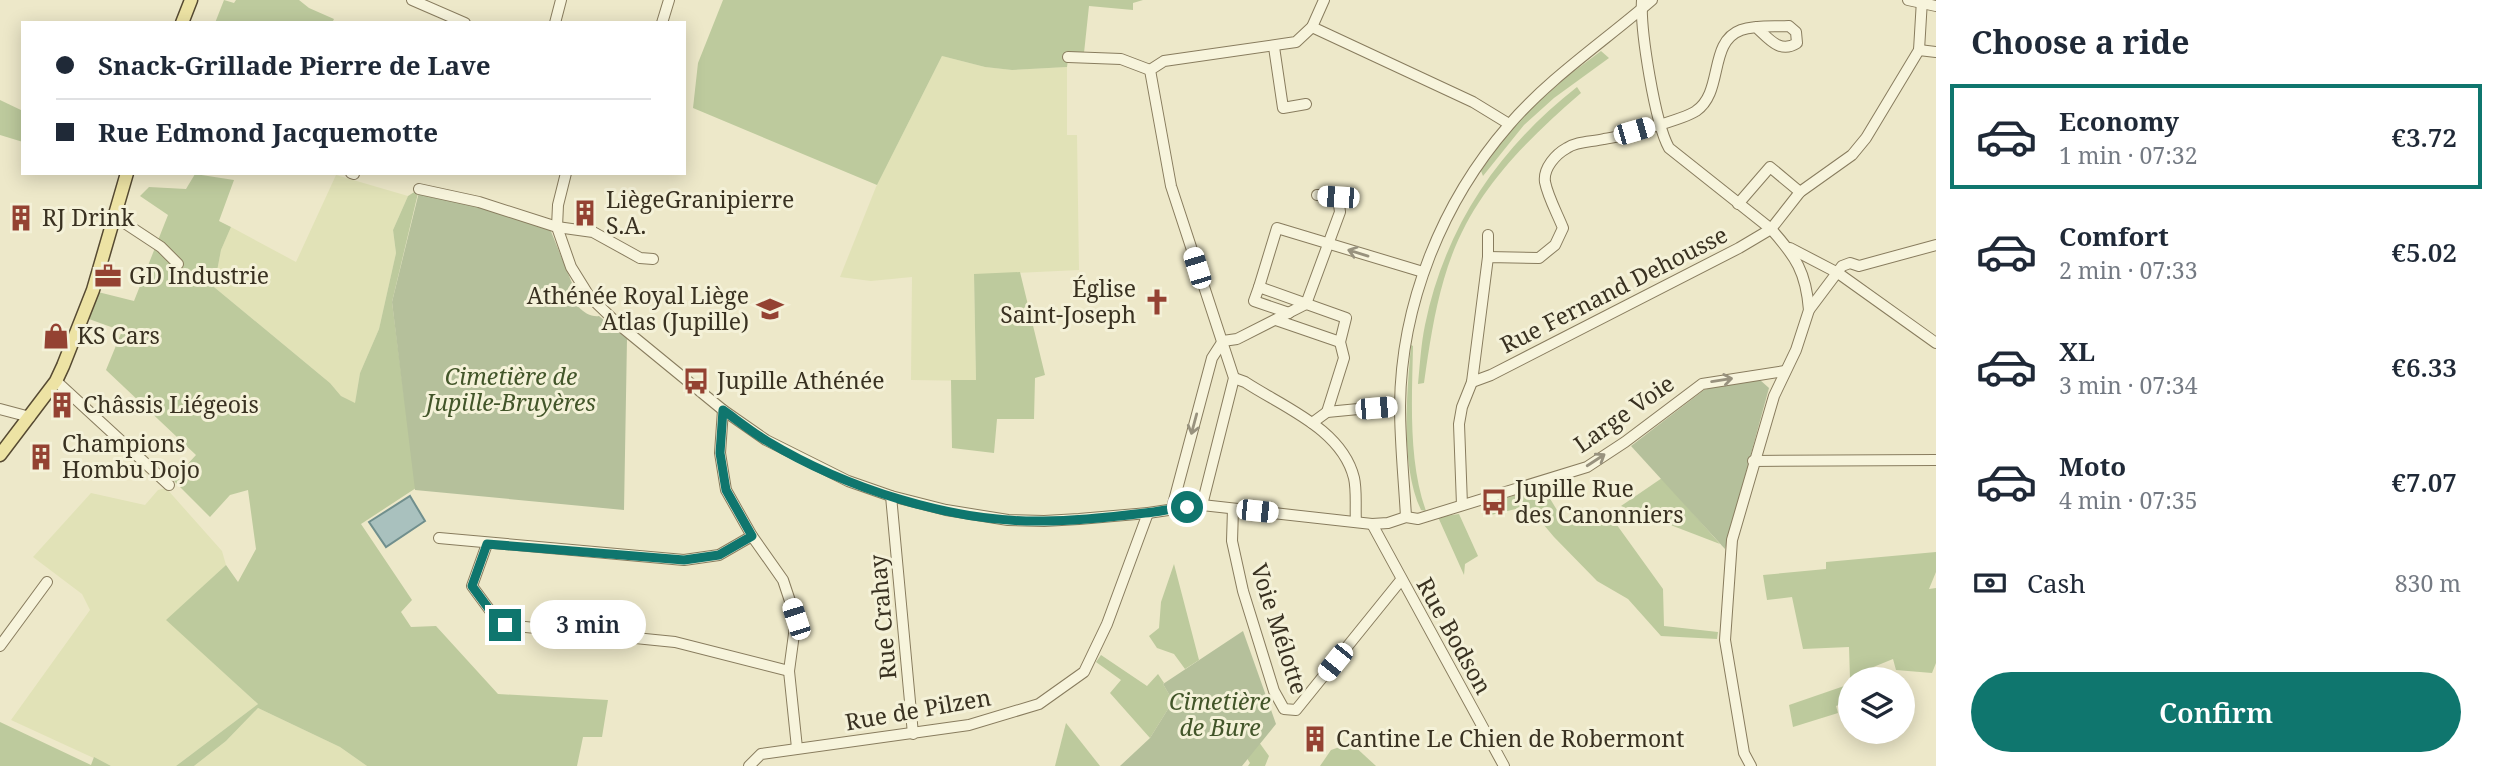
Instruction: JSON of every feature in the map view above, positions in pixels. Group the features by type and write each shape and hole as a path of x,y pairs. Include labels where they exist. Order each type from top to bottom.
{"main road":[{"path":"182,21 191,0"},
{"path":"0,455 57,381 93,290 126,175"}],"street":[{"path":"412,0 461,21"},
{"path":"556,21 561,0"},
{"path":"663,21 669,0"},
{"path":"1150,70 1164,61 1296,42 1311,27 1324,0"},
{"path":"1406,517 1400,405 1405,350 1423,272 1459,195 1509,124 1641,5 1652,0"},
{"path":"1908,0 1936,6"},
{"path":"1771,229 1800,192 1852,155 1866,138 1919,50 1922,1"},
{"path":"1641,5 1650,76 1662,136 1669,148 1771,229 1784,244 1800,267 1808,292 1809,310"},
{"path":"1311,27 1473,102 1509,124"},
{"path":"1488,257 1539,258 1556,245 1563,228 1545,183 1549,164 1566,148 1695,112 1710,97 1723,46 1730,37 1740,31 1756,27"},
{"path":"1274,47 1283,108 1306,104"},
{"path":"1919,50 1936,52"},
{"path":"1068,57 1121,59 1150,70"},
{"path":"1150,70 1171,186 1234,378 1202,505"},
{"path":"1738,204 1770,167 1800,192"},
{"path":"557,227 558,205 566,175"},
{"path":"419,189 479,202 557,227 593,232 640,258 653,259"},
{"path":"1172,508 1212,358 1223,341 1237,339 1306,304 1340,212 1338,197 1317,195"},
{"path":"114,216 161,247 178,264"},
{"name":"Large Voie","path":"557,227 571,267 589,296 618,324 723,410 766,440 809,464 891,496 946,510 1008,520 1044,521 1148,513 1202,505 1372,524 1388,523 1406,517 1418,519 1587,467 1702,384 1785,371"},
{"path":"1289,313 1254,301 1277,228 1423,272"},
{"name":"Rue Fernand Dehousse","path":"1472,382 1503,369 1740,248 1771,229"},
{"path":"1462,505 1460,424 1462,407 1472,382 1488,257 1488,235"},
{"path":"1784,244 1838,273 1936,343"},
{"path":"1751,766 1744,753 1725,640 1732,540 1774,396 1796,350 1809,310 1842,266 1850,263 1859,266 1936,246"},
{"path":"1259,287 1346,318 1340,341 1344,358 1327,412"},
{"path":"1276,320 1340,341"},
{"path":"1234,378 1311,423 1340,449 1354,478 1356,522"},
{"path":"57,381 169,485"},
{"path":"1311,423 1327,412 1400,405"},
{"path":"0,409 30,416"},
{"path":"723,410 720,453 726,490 752,536 783,580 796,619 789,671 797,748"},
{"path":"1753,461 1936,460"},
{"name":"Rue Crahay","path":"891,496 913,734"},
{"name":"Voie Mélotte","path":"1233,509 1232,541 1243,591 1275,691 1284,709 1296,710 1401,580"},
{"name":"Rue de Pilzen","path":"748,766 761,754 969,725 1039,704 1084,672 1107,624 1148,513"},
{"name":"Rue Bodson","path":"1372,524 1504,766"},
{"path":"439,538 684,560 719,555 752,536"},
{"path":"487,544 472,586 497,620 505,625 675,642 789,671"},
{"path":"0,646 47,582"}],"green space":[{"path":"224,0 234,3 236,0 299,0 309,8 334,19 333,21 216,21"},
{"path":"723,0 1143,0 1133,3 1133,10 1089,6 1084,53 1069,52 1067,67 1012,70 985,67 942,56 877,185 693,108 698,63"},
{"path":"1601,51 1609,58 1554,98 1524,125 1483,176 1481,171 1516,122"},
{"path":"942,56 985,67 1012,70 1067,67 1067,135 1077,135 1079,270 974,275 976,381 911,380 912,277 871,281 840,277 876,187"},
{"path":"1577,87 1581,93 1517,154 1481,199 1467,223 1454,250 1440,292 1424,383 1418,384 1424,332 1434,289 1461,223 1479,192 1523,136"},
{"path":"0,100 21,110 21,141 0,135"},
{"path":"194,175 234,180 219,221 231,227 221,250 214,287 330,383 341,396 355,403 360,373 379,329 396,253 393,230 408,196 419,189 392,302 416,488 361,524 412,600 401,612 411,627 436,626 498,694 608,700 602,737 583,737 577,766 367,766 340,747 258,708 226,741 194,766 176,766 258,704 166,620 226,565 238,582 256,549 248,490 230,495 210,517 173,480 196,455 106,370 122,331 89,319 98,292 134,301 168,215 140,196 149,187 186,189"},
{"path":"336,175 408,196 393,230 396,253 379,329 360,373 355,404 341,396 330,383 214,287 221,250 231,227 296,262"},
{"name":"Cimetière de Jupille-Bruyères","path":"419,192 502,212 550,229 572,283 568,289 576,304 584,312 599,316 627,339 624,510 415,490 392,302"},
{"path":"1020,272 1045,375 1035,378 1034,419 997,419 994,453 952,448 951,380 976,380 974,274"},
{"path":"1411,345 1414,451 1420,492 1426,511 1421,510 1414,492 1408,451 1407,407"},
{"path":"1760,380 1769,388 1725,549 1631,446 1704,390"},
{"path":"1662,478 1720,544 1621,506"},
{"path":"1543,487 1566,525 1609,514 1663,589 1664,626 1718,632 1717,639 1661,636 1628,599 1597,581 1528,506 1487,516 1483,505"},
{"path":"166,488 222,551 226,565 167,620 258,704 176,766 111,766 11,720 90,610 82,594 33,557 91,493 145,505 158,490"},
{"path":"1459,514 1478,556 1465,564 1464,575 1438,517"},
{"path":"1936,552 1936,572 1929,589 1936,588 1936,663 1932,673 1915,672 1915,667 1895,667 1893,659 1873,667 1850,667 1849,647 1803,649 1792,597 1767,600 1763,575 1826,569 1826,562"},
{"path":"1174,564 1199,660 1185,669 1174,654 1157,648 1149,636 1159,628 1161,602"},
{"name":"Cimetière de Bure","path":"1243,631 1276,724 1242,766 1120,766 1150,738 1173,701 1163,684"},
{"path":"1101,655 1147,686 1158,674 1164,683 1173,701 1150,738 1110,693 1121,680 1096,662"},
{"path":"1838,688 1838,713 1793,727 1789,705"},
{"path":"258,708 340,747 367,766 194,766 226,741"},
{"path":"0,722 91,765 94,757 111,766 0,766"},
{"path":"1066,723 1100,766 1055,766"},
{"path":"1256,738 1269,756 1265,766 1248,766 1250,763 1243,752"},
{"path":"1351,743 1376,766 1320,766 1331,750"}],"water":[{"path":"410,496 425,521 386,547 369,522"}],"place":[{"name":"LiègeGranipierre S.A.","path":"585,213"},
{"name":"RJ Drink","path":"21,218"},
{"name":"GD Industrie","path":"108,276"},
{"name":"Église Saint-Joseph","path":"1157,302"},
{"name":"Athénée Royal Liège Atlas (Jupille)","path":"770,309"},
{"name":"KS Cars","path":"56,336"},
{"name":"Jupille Athénée","path":"696,381"},
{"name":"Châssis Liégeois","path":"62,405"},
{"name":"Champions Hombu Dojo","path":"41,457"},
{"name":"Jupille Rue des Canonniers","path":"1494,502"},
{"name":"Cantine Le Chien de Robermont","path":"1315,739"}],"route":[{"path":"505,625 497,620 472,586 487,544 684,560 719,555 752,536 726,490 720,453 723,410 766,440 809,464 891,496 946,510 991,518 1044,521 1148,513 1187,507"}]}
